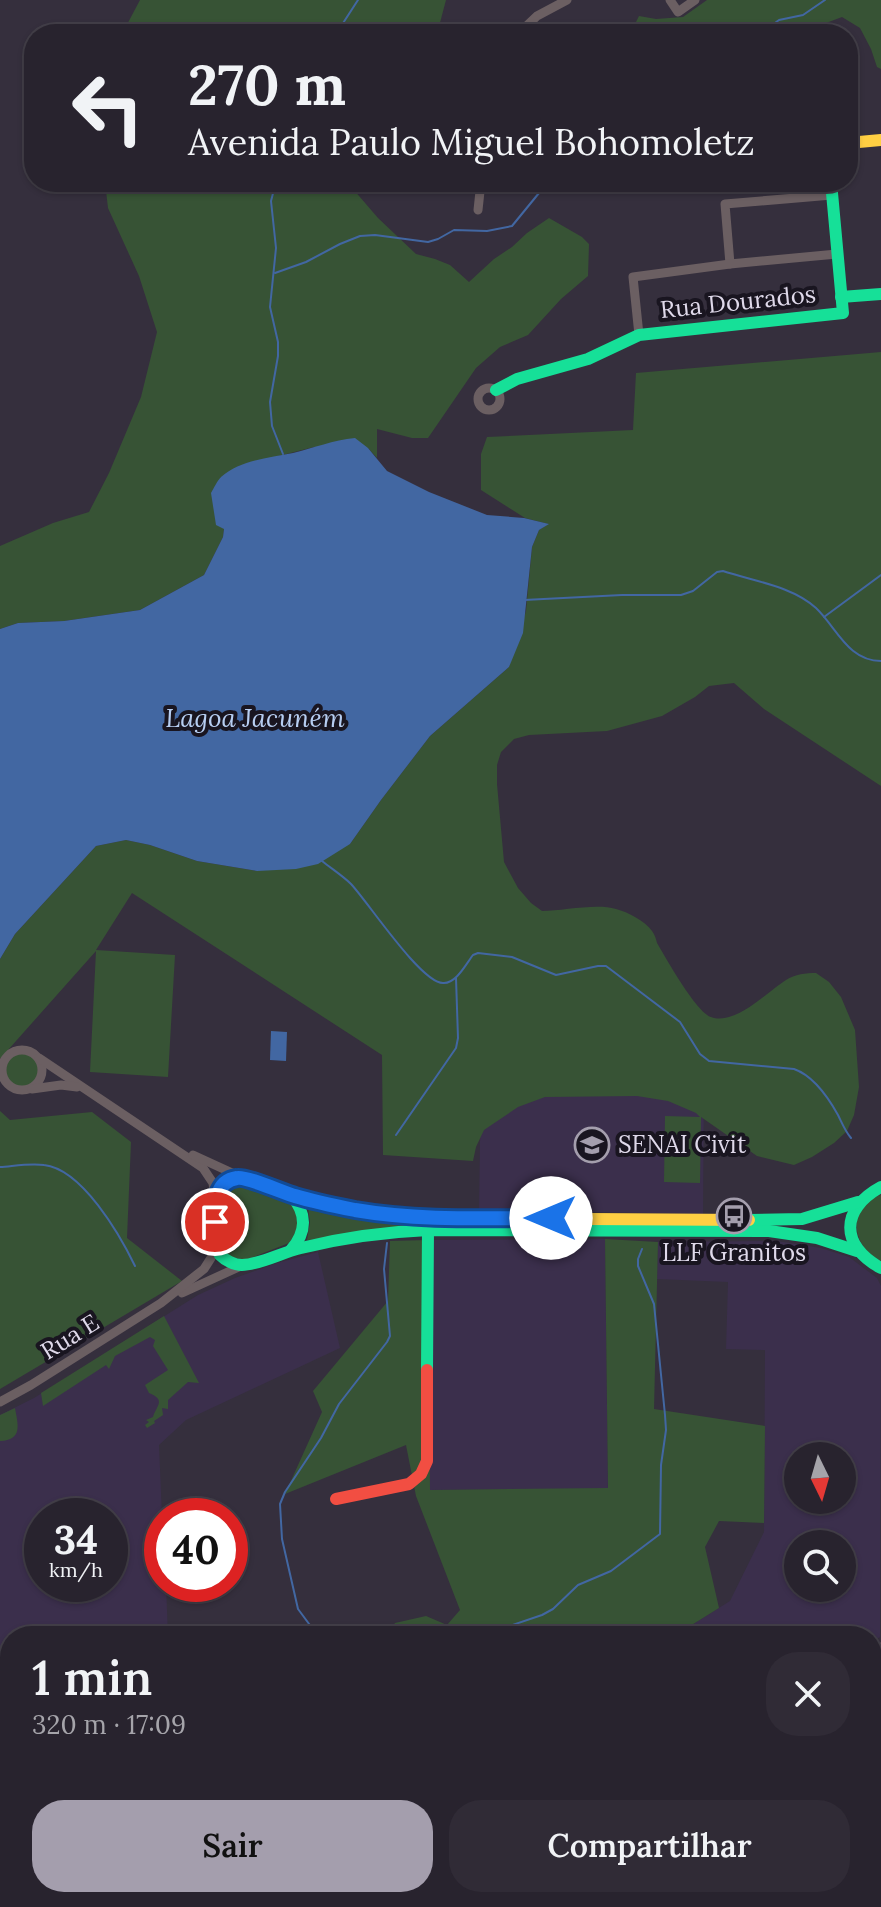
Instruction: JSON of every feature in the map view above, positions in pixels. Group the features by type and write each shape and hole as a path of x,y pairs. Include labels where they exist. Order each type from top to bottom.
{"street":[{"path":"529,24 567,0"},
{"path":"670,0 678,12 695,0"},
{"path":"858,142 881,140"},
{"path":"478,210 480,192"},
{"path":"730,264 725,204 811,192"},
{"path":"832,192 841,297 881,294"},
{"path":"496,390 508,381 555,370 612,350 639,335 633,277 837,254"},
{"name":"Rua Dourados","path":"639,335 843,313 841,297"},
{"path":"82,1088 61,1085 19,1090 7,1084 2,1071 3,1062 9,1054 27,1050 207,1173 213,1183 215,1200 215,1244 218,1253 234,1264 245,1265 345,1237 428,1230 769,1231 817,1238 857,1251"},
{"path":"29,1089 42,1076 39,1058"},
{"path":"171,1146 291,1195 361,1211 412,1217 749,1221 802,1219 858,1202"},
{"path":"215,1200 224,1185 241,1177"},
{"path":"880,1187 858,1202 850,1223 850,1235 857,1251 868,1262 881,1268"},
{"path":"291,1195 301,1207 305,1223 300,1240 291,1250"},
{"path":"336,1499 409,1484 421,1474 427,1461 428,1230"},
{"name":"Rua E","path":"0,1402 161,1303 201,1273 211,1258 215,1244"},
{"name":"Rua E","path":"161,1303 245,1265"}],"shaded area":[{"name":"SENAI Civit","path":"481,1076 704,1080 703,1214 479,1210"},
{"path":"605,1239 608,1489 429,1490 428,1240"},
{"path":"777,1241 821,1248 849,1257 877,1278 881,1286 880,1626 690,1626 730,1601 764,1532 765,1350 726,1349 728,1282 657,1279 658,1242"},
{"path":"318,1252 340,1348 186,1420 159,1445 161,1498 144,1498 144,1602 167,1602 168,1626 0,1626 0,1415 34,1398 198,1295 235,1278"}],"green space":[{"path":"140,0 446,0 440,24 127,24"},
{"path":"707,0 881,0 881,69 877,67 858,24 842,17 825,24 635,24 639,16 656,19 683,17"},
{"path":"106,192 356,192 416,254 450,265 469,282 549,218 589,244 588,276 561,299 528,335 500,347 476,368 428,438 412,438 377,429 377,458 368,448 314,447 239,466 220,478 223,537 204,575 140,610 64,621 18,623 0,629 0,546 53,523 89,512 141,397 157,332 139,276 108,208"},
{"path":"881,352 881,786 764,709 734,683 709,686 662,716 607,731 529,735 514,739 501,752 497,765 504,862 518,888 542,911 608,907 636,917 652,931 674,972 698,1005 711,1017 730,1017 797,975 816,973 829,982 841,997 855,1030 859,1087 854,1115 847,1131 834,1143 794,1165 757,1156 701,1117 700,1183 664,1182 665,1116 700,1117 696,1113 668,1101 637,1096 545,1097 518,1107 484,1130 473,1161 383,1155 382,1055 132,893 96,950 175,955 168,1077 90,1072 96,951 0,1059 0,959 15,934 96,846 126,840 197,861 257,871 350,844 430,736 509,667 526,611 532,547 539,530 548,524 525,518 481,490 481,454 487,437 633,430 636,373"},
{"path":"22,1052 35,1057 40,1070 35,1083 22,1088 9,1083 4,1070 9,1057"},
{"path":"0,1111 10,1120 92,1112 131,1142 127,1238 182,1281 0,1389"},
{"path":"237,1184 270,1193 294,1206 298,1213 299,1231 289,1243 246,1260 227,1256 220,1245 220,1203 225,1191"},
{"path":"881,1195 881,1261 863,1246 857,1227 862,1208"},
{"path":"311,1205 542,1223 307,1240 310,1222 308,1208"},
{"path":"605,1239 658,1242 654,1409 765,1426 764,1523 719,1521 705,1547 719,1608 690,1626 393,1626 426,1616 447,1625 460,1610 416,1496 406,1445 285,1494 322,1412 313,1391 388,1301 390,1241 428,1240 430,1490 608,1488"},
{"path":"164,1316 199,1383 188,1382 168,1400 168,1409 162,1408 163,1415 155,1423 147,1428 145,1425 149,1422 146,1420 153,1417 159,1401 145,1385 168,1370 153,1346 155,1340 150,1337 115,1356 109,1369 106,1365 43,1406 41,1393"},
{"path":"15,1408 16,1435 0,1441 0,1415"}],"water":[{"name":"Lagoa Jacuném","path":"355,438 387,471 429,492 487,515 549,524 539,530 532,547 523,633 509,667 430,736 350,844 318,864 296,869 257,871 197,861 126,840 96,846 15,934 0,959 0,629 18,623 64,621 140,610 204,575 223,537 224,529 216,525 211,493 221,477 255,460"},
{"path":"271,1031 287,1032 286,1061 270,1060"}],"waterway":[{"path":"342,24 358,0"},
{"path":"774,24 803,15 825,0"},
{"path":"273,192 271,201 276,248 270,307 278,356 270,402 272,426 283,454"},
{"path":"275,273 360,236 428,242 454,230 487,231 512,226 540,192"},
{"name":"Lagoa Jacuném","path":"524,600 681,595 693,591 717,572 723,571 796,594 816,608 851,650 870,660 881,661"},
{"path":"824,617 881,575"},
{"path":"322,861 351,884 409,956 433,979 443,983 452,980 478,953 512,957 556,975 606,966 680,1022 700,1054 709,1061 801,1072 825,1094 851,1138"},
{"path":"396,1135 456,1048 456,978"},
{"path":"0,1167 44,1165 72,1178 98,1205 135,1266"},
{"path":"311,1626 298,1609 282,1539 280,1504 339,1404 390,1336 384,1269 387,1243"},
{"path":"510,1626 553,1609 578,1585 611,1571 660,1534 661,1465 666,1430 654,1304 638,1266 642,1249"}],"traffic: fast":[{"path":"496,390 517,379 588,359 639,335 843,313 832,192"},
{"path":"841,297 881,294"},
{"path":"294,1195 241,1177 227,1184 217,1196 215,1207 214,1238 220,1255 239,1265 249,1264 333,1241 428,1230 769,1231 817,1238 857,1251"},
{"path":"881,1187 858,1206 850,1228 858,1249 881,1268"},
{"path":"291,1195 300,1209 303,1222 300,1236 291,1250"},
{"path":"749,1220 802,1219 858,1202"},
{"path":"427,1370 428,1230"}],"traffic: slow":[{"path":"858,142 881,140"},
{"path":"294,1195 359,1210 432,1218 749,1220"}],"traffic: jam":[{"path":"336,1499 409,1484 421,1474 427,1461 427,1370"}],"place":[{"name":"SENAI Civit","path":"592,1145"},
{"name":"LLF Granitos","path":"734,1216"}],"route":[{"path":"215,1222 215,1200 220,1189 227,1182 241,1177 295,1196 361,1211 432,1218 551,1218"}]}
